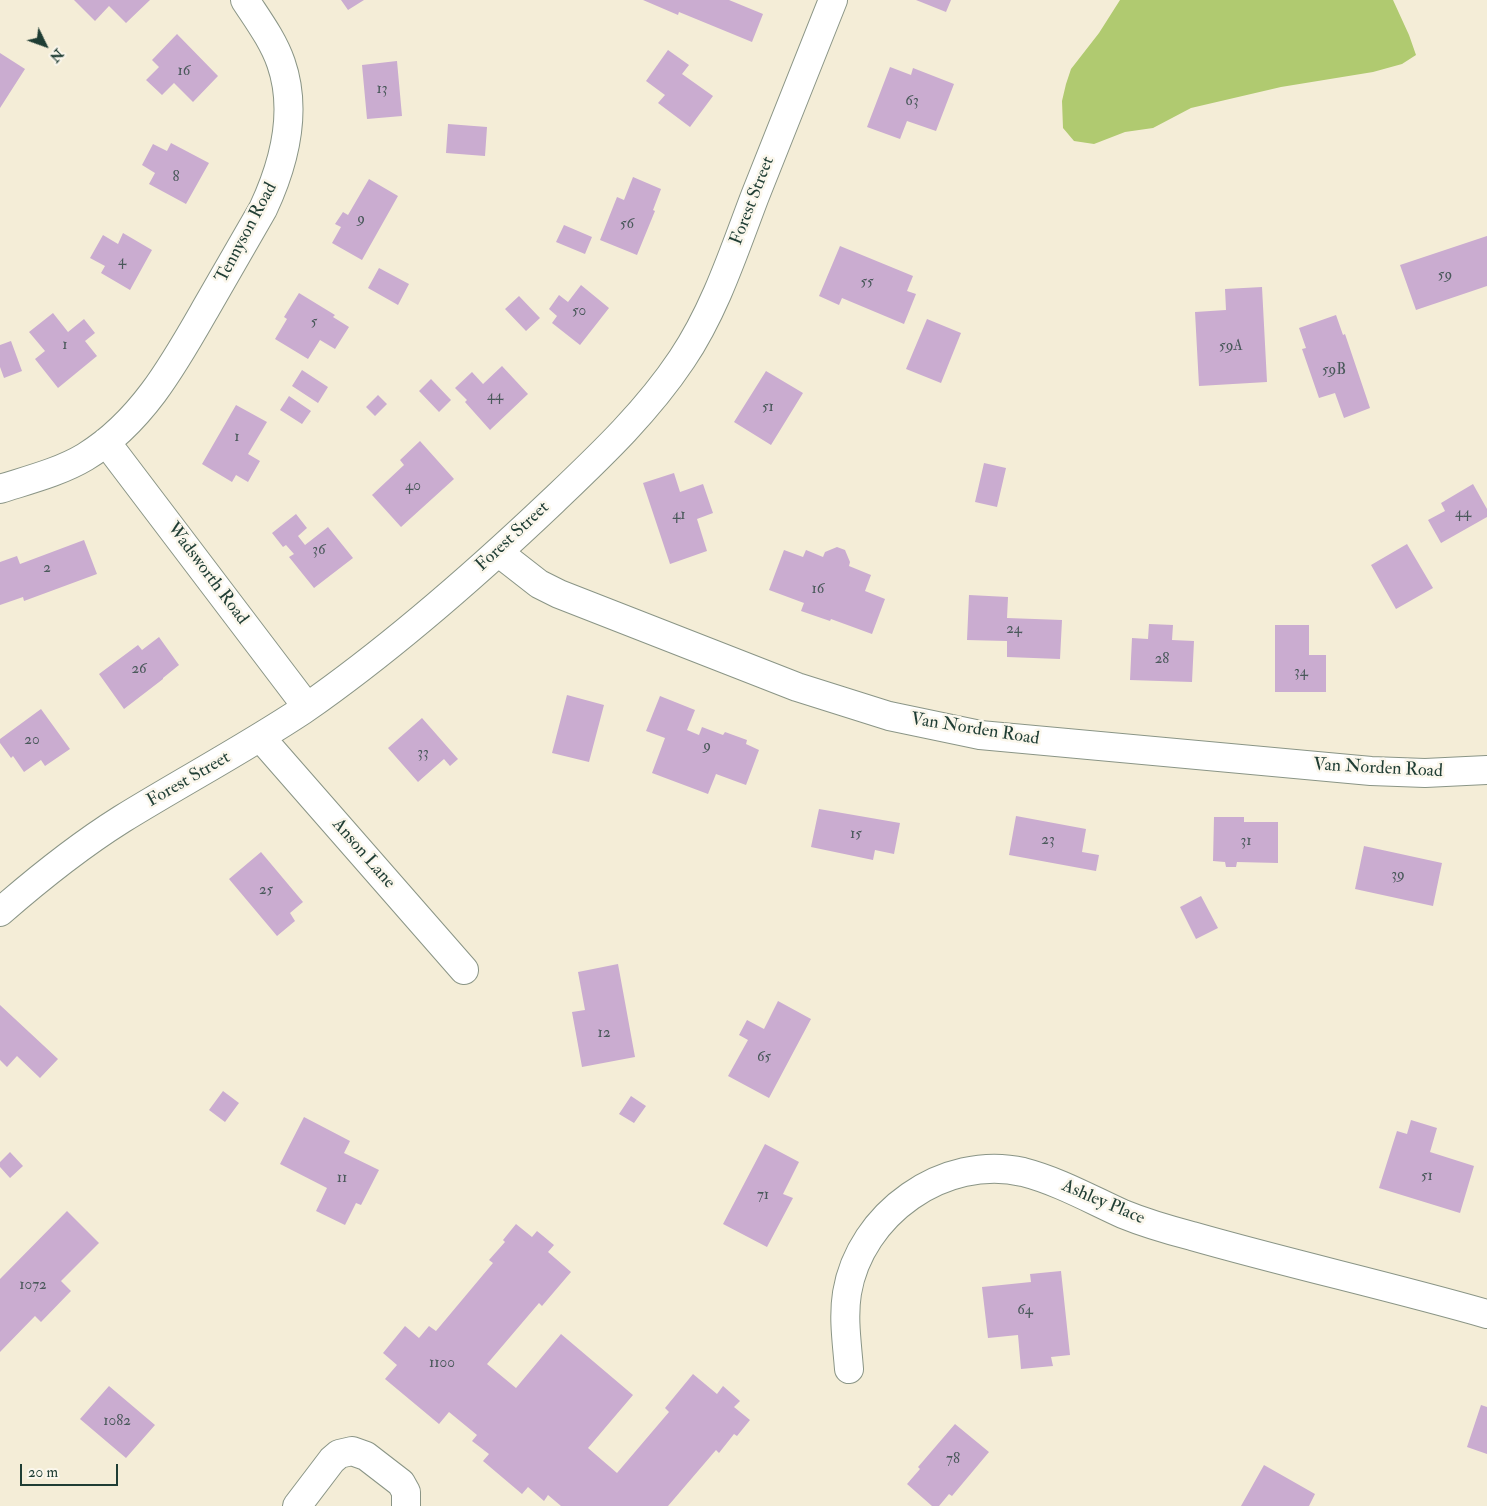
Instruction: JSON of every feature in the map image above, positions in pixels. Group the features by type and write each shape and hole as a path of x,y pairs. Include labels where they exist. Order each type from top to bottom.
{"street":[{"name":"Tennyson Road","path":"0,489 52,472 84,458 124,426 147,402 175,362 263,209 275,184 286,146 287,87 281,63 272,41 244,0"},
{"name":"Forest Street","path":"0,912 52,867 112,826 261,738 359,669 411,628 498,552 595,461 630,424 660,390 683,358 715,297 833,0"},
{"name":"Wadsworth Road","path":"106,442 307,706"},
{"name":"Van Norden Road","path":"498,552 539,584 559,594 797,687 889,716 933,726 980,735 1370,771 1425,773 1487,770"},
{"name":"Anson Lane","path":"261,738 464,970"},
{"name":"Ashley Place","path":"849,1369 845,1324 847,1292 856,1262 871,1235 890,1212 932,1183 952,1176 982,1170 1013,1170 1043,1178 1125,1214 1184,1234 1487,1314"},
{"path":"297,1506 332,1460 339,1454 352,1451 362,1454 401,1483 406,1492 406,1506"}],"green space":[{"path":"1120,0 1393,0 1416,55 1402,64 1373,72 1281,87 1191,108 1153,128 1125,132 1094,144 1074,141 1063,128 1062,101 1066,84 1071,69 1099,33"}],"building":[{"path":"74,0 150,0 126,23 109,6 95,21"},
{"path":"341,0 364,0 348,10"},
{"path":"643,0 729,0 763,14 752,42 679,12 678,15"},
{"path":"916,0 951,0 946,12"},
{"path":"177,34 218,76 193,102 174,83 162,95 146,80 159,67 152,60"},
{"path":"668,50 689,65 682,74 713,96 690,127 658,103 665,95 646,81"},
{"path":"0,53 25,69 0,108"},
{"path":"397,61 402,116 367,119 362,65"},
{"path":"890,67 911,75 913,68 954,84 936,131 907,121 900,139 867,127"},
{"path":"448,124 487,127 485,156 446,153"},
{"path":"171,143 209,163 186,204 149,184 155,173 142,165 153,144 167,151"},
{"path":"633,177 661,189 653,210 655,211 637,255 600,240 617,197 624,200"},
{"path":"369,179 398,196 362,260 332,243 341,227 335,224 343,212 348,215"},
{"path":"564,225 592,237 585,254 556,242"},
{"path":"123,233 152,250 130,290 101,273 105,266 90,258 103,235 118,244"},
{"path":"1487,236 1487,286 1416,310 1400,265"},
{"path":"840,246 913,276 907,291 916,294 904,324 842,298 839,305 819,296"},
{"path":"379,268 409,284 398,305 368,288"},
{"path":"581,285 609,308 580,345 552,323 557,316 549,309 559,295 568,302"},
{"path":"1262,287 1267,382 1199,386 1195,312 1226,310 1225,289"},
{"path":"299,293 335,315 333,317 349,327 335,349 320,340 308,359 275,339 287,319 284,317"},
{"path":"519,296 540,318 526,331 505,309"},
{"path":"53,313 68,332 84,319 95,333 85,341 97,356 58,388 35,359 45,351 29,332"},
{"path":"1336,315 1343,335 1345,334 1370,408 1344,418 1335,393 1319,398 1302,349 1306,348 1299,328"},
{"path":"927,319 961,333 941,383 906,369"},
{"path":"11,341 22,371 4,378 0,367 0,345"},
{"path":"502,366 528,394 490,430 465,402 467,400 455,388 472,372 483,384"},
{"path":"302,370 328,387 318,403 292,386"},
{"path":"766,371 803,393 771,445 734,422"},
{"path":"431,379 451,400 439,412 419,391"},
{"path":"378,395 387,404 375,416 366,407"},
{"path":"289,396 311,411 302,424 280,410"},
{"path":"236,405 267,422 248,454 260,461 248,482 236,475 232,482 202,464"},
{"path":"420,441 454,479 401,527 372,495 404,465 400,460"},
{"path":"984,463 1006,468 997,507 975,502"},
{"path":"674,473 680,492 703,484 713,513 697,519 707,551 670,564 643,483"},
{"path":"1473,484 1487,509 1487,517 1441,543 1428,520 1445,511 1441,503"},
{"path":"296,514 307,528 298,536 305,545 328,527 353,558 314,588 289,557 294,554 286,545 283,547 272,533"},
{"path":"84,540 97,574 24,601 23,597 0,605 0,562 17,556 20,564"},
{"path":"1407,544 1433,588 1396,609 1371,565"},
{"path":"837,547 845,550 850,562 849,566 871,575 865,591 885,599 872,634 831,619 830,621 801,611 804,603 769,590 784,550 803,557 806,550 823,557 825,552"},
{"path":"969,595 1008,597 1007,618 1062,620 1060,659 1007,657 1007,641 967,640"},
{"path":"1149,624 1173,625 1172,640 1194,641 1192,682 1130,680 1132,638 1148,639"},
{"path":"1275,625 1309,625 1309,655 1326,655 1326,692 1275,692"},
{"path":"159,637 179,665 124,709 99,674 138,645 142,650"},
{"path":"567,695 604,705 589,762 552,753"},
{"path":"660,696 695,710 687,730 699,735 702,727 723,735 725,732 747,740 746,744 759,750 746,785 716,774 708,794 652,773 665,738 646,731"},
{"path":"41,709 70,749 45,766 41,760 24,772 13,756 11,758 0,743 0,739"},
{"path":"422,718 458,759 450,766 444,759 418,782 388,748"},
{"path":"819,809 900,823 894,854 875,850 873,860 811,847"},
{"path":"1016,816 1086,829 1082,852 1099,855 1096,871 1009,855"},
{"path":"1214,817 1244,817 1244,822 1278,822 1278,863 1237,862 1236,867 1226,867 1225,862 1213,861"},
{"path":"1364,846 1442,863 1433,906 1355,889"},
{"path":"261,852 303,902 290,913 295,921 277,936 229,879"},
{"path":"1201,896 1218,928 1196,939 1180,907"},
{"path":"618,964 635,1057 582,1067 572,1012 585,1010 578,972"},
{"path":"778,1001 811,1019 769,1098 728,1076 748,1040 739,1035 747,1020 764,1029"},
{"path":"0,1005 58,1059 40,1078 17,1056 7,1067 0,1060"},
{"path":"223,1091 239,1103 225,1122 209,1110"},
{"path":"631,1096 646,1106 634,1123 619,1114"},
{"path":"304,1117 350,1141 344,1153 379,1170 361,1205 356,1203 345,1225 316,1211 327,1188 280,1164"},
{"path":"1411,1120 1437,1128 1430,1152 1474,1166 1460,1213 1379,1188 1397,1131 1407,1134"},
{"path":"765,1144 799,1162 783,1194 793,1198 767,1247 723,1224"},
{"path":"10,1152 23,1166 10,1178 0,1167 0,1162"},
{"path":"67,1211 99,1243 61,1281 71,1291 41,1322 35,1316 0,1352 0,1279"},
{"path":"516,1224 532,1237 537,1231 554,1245 548,1252 571,1272 542,1306 539,1303 487,1364 516,1388 561,1334 633,1395 588,1448 617,1473 669,1412 665,1408 693,1374 717,1394 723,1386 740,1401 734,1407 750,1420 737,1436 734,1434 719,1453 716,1450 668,1506 561,1506 548,1495 544,1501 528,1487 522,1494 483,1461 489,1454 472,1441 477,1435 449,1412 439,1424 385,1379 397,1365 383,1353 405,1326 419,1338 429,1326 436,1331 493,1263 489,1260 505,1242 503,1240"},
{"path":"1061,1271 1070,1355 1051,1357 1053,1366 1021,1369 1018,1335 988,1338 982,1287 1031,1282 1030,1274"},
{"path":"109,1386 155,1425 126,1458 80,1419"},
{"path":"1481,1405 1487,1407 1487,1454 1467,1447"},
{"path":"955,1424 989,1452 952,1496 949,1494 939,1506 932,1506 907,1484 920,1469 918,1467"},
{"path":"1264,1465 1315,1494 1309,1506 1241,1506"}]}
